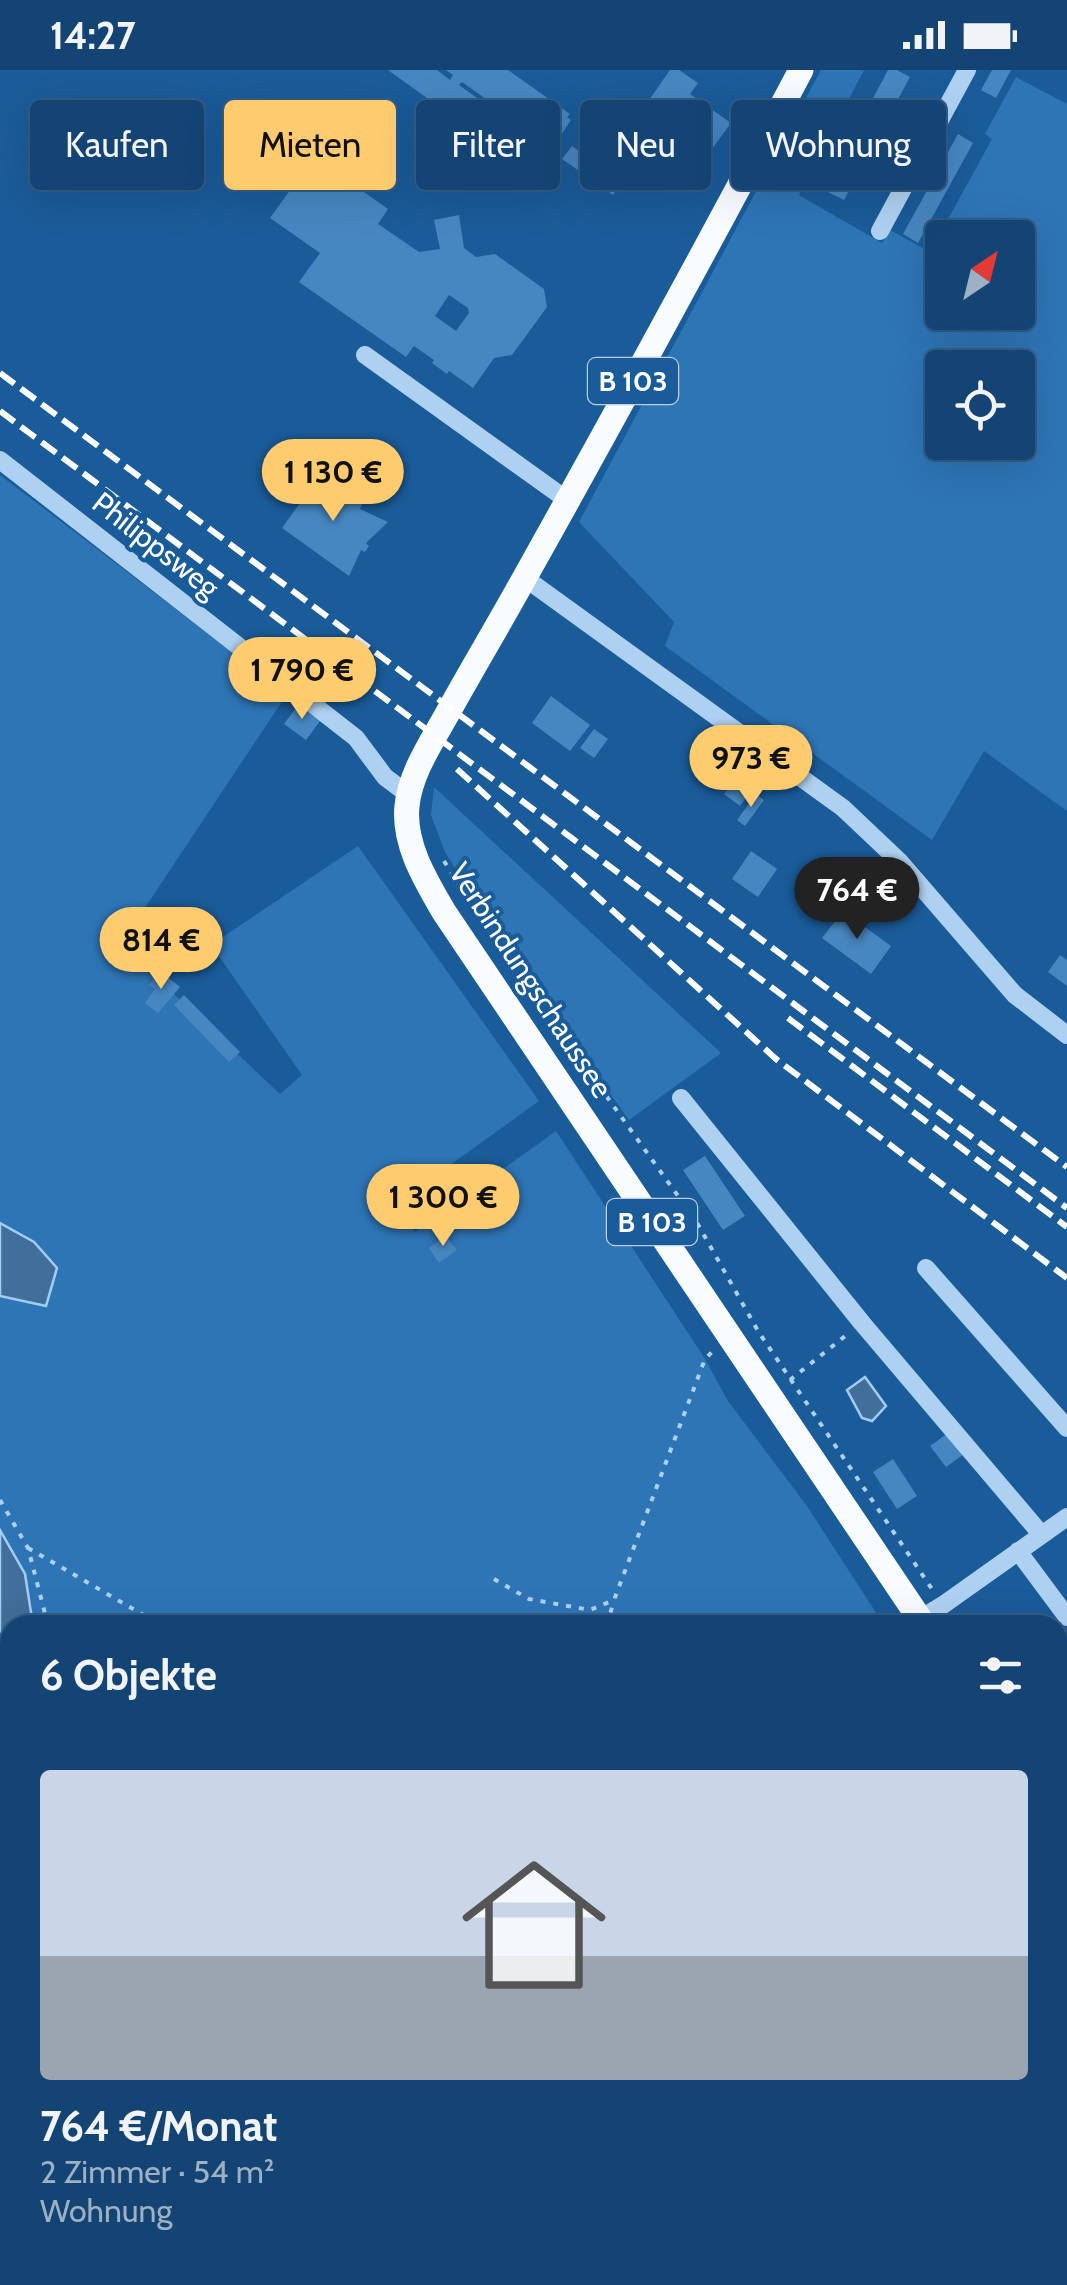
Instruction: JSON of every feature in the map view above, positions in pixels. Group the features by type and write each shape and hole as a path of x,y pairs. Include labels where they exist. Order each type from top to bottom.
{"main road":[{"name":"Verbindungschaussee","path":"802,70 428,748 407,806 408,828 414,852 444,912 729,1336 780,1387 918,1615"}],"street":[{"path":"880,231 966,70"},
{"path":"365,356 567,500"},
{"name":"Philippsweg","path":"0,460 356,738 385,777 410,795"},
{"path":"525,578 844,808 900,861 1014,995 1067,1035"},
{"path":"682,1098 862,1323 1042,1534"},
{"path":"926,1268 1067,1428"},
{"path":"931,1615 1067,1516"},
{"path":"1018,1551 1066,1615"}],"path":[{"path":"440,856 492,938 696,1221 758,1331 780,1387 943,1605"},
{"path":"780,1387 862,1323"},
{"path":"610,1615 705,1359 729,1336"},
{"path":"0,1500 28,1548 45,1615"},
{"path":"28,1548 144,1615"},
{"path":"494,1579 529,1598 590,1610 614,1600"}],"shaded area":[{"path":"821,70 864,70 848,100 805,100"},
{"path":"1016,77 1067,104 1067,811 984,751 932,840 665,646 674,622 579,522 757,190 802,190 799,195 882,243 890,230 925,249 925,330 1035,330 1035,220 948,220 992,139 985,134"},
{"path":"0,475 287,694 121,944 280,1094 302,1075 211,945 358,846 539,1101 396,1204 415,1232 556,1131 705,1359 728,1401 807,1506 878,1615 31,1615 25,1575 0,1530"},
{"path":"434,787 721,1053 629,1120 491,927 445,852 431,815"},
{"path":"0,1223 34,1242 57,1268 46,1306 0,1296"},
{"path":"865,1377 886,1406 872,1421 862,1418 847,1390"},
{"path":"0,1530 25,1574 31,1615 0,1615"}],"building":[{"path":"388,70 437,70 450,80 453,75 446,70 508,70 550,100 487,100 462,82 459,85 480,100 430,100"},
{"path":"670,70 679,70 698,83 690,94 698,100 649,100"},
{"path":"888,70 910,77 898,100 872,100"},
{"path":"992,70 1011,70 996,98 981,90"},
{"path":"560,107 570,114 567,117 571,120 560,136"},
{"path":"711,109 731,123 711,150"},
{"path":"958,134 973,143 931,220 925,220 918,243 903,234 927,190 946,190 946,156"},
{"path":"572,146 580,152 580,172 562,159"},
{"path":"290,190 361,190 388,209 378,224 419,252 440,249 434,220 459,215 464,248 476,257 495,254 544,289 547,307 512,355 494,358 473,388 449,371 447,374 414,346 406,357 299,282 320,253 270,218","holes":["449,295 468,308 469,313 456,331 435,316"]},
{"path":"824,190 849,190 844,200"},
{"path":"323,471 353,503 356,500 362,504 360,509 388,522 366,543 369,546 365,552 361,550 349,576 282,528"},
{"path":"551,696 590,725 570,751 532,723"},
{"path":"298,705 320,721 306,740 284,724"},
{"path":"594,729 608,739 594,758 580,748"},
{"path":"735,780 750,792 740,806 724,794"},
{"path":"756,794 764,800 745,826 737,820"},
{"path":"751,851 777,869 758,897 732,879"},
{"path":"843,911 891,946 871,974 822,938"},
{"path":"1060,955 1067,960 1067,986 1048,972"},
{"path":"160,971 180,987 158,1013 145,1003 155,989 149,985"},
{"path":"184,995 240,1052 229,1062 174,1005"},
{"path":"705,1156 745,1216 723,1230 683,1170"},
{"path":"446,1236 457,1250 439,1263 429,1248"},
{"path":"948,1433 964,1454 946,1467 930,1446"},
{"path":"893,1459 917,1496 897,1509 873,1472"}],"railway":[{"path":"0,373 1067,1167"},
{"path":"0,411 1067,1208"},
{"path":"457,769 776,1059 1067,1278"},
{"path":"788,1018 1067,1227"}]}
